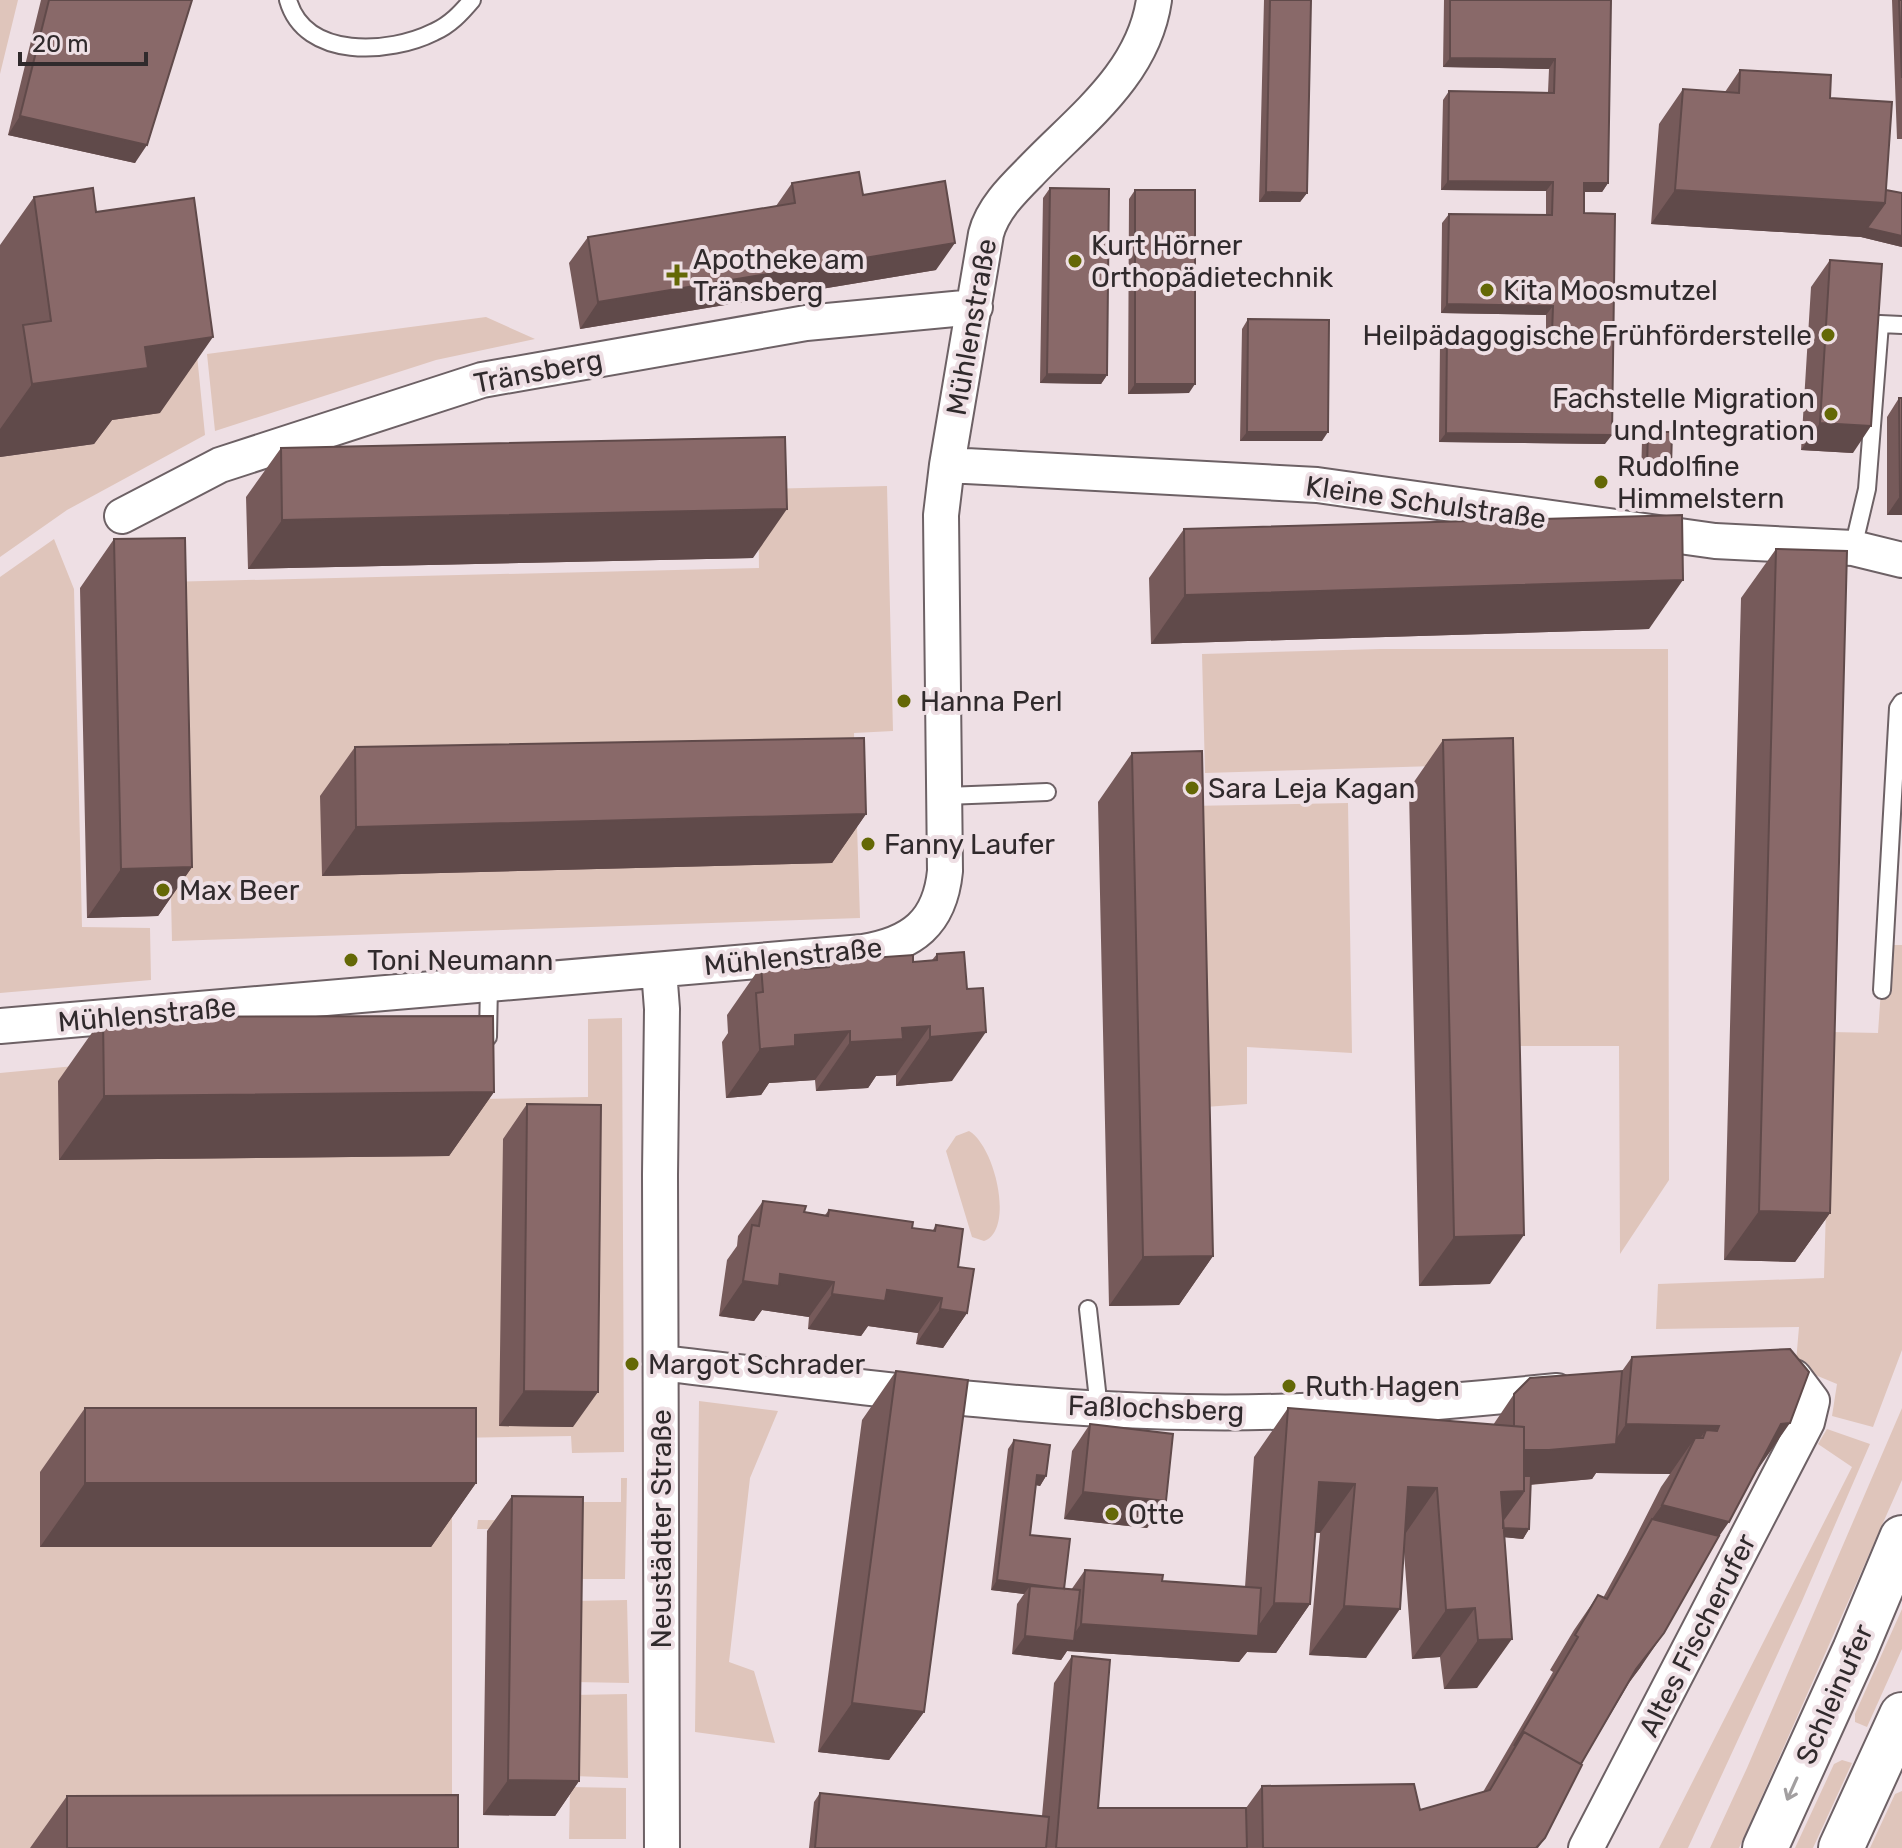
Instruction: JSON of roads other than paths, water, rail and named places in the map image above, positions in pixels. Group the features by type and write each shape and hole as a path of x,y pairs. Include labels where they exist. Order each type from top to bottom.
{"main road":[{"name":"Schleinufer","path":"1765,1848 1902,1538"},
{"path":"1841,1848 1902,1715"}],"street":[{"name":"Mühlenstraße","path":"0,1026 863,952 879,950 911,936 925,925 941,897 945,871 941,515 986,234 1010,192 1118,82 1141,43 1152,15 1154,0"},
{"name":"Tränsberg","path":"122,516 220,465 482,380 806,323 975,307"},
{"name":"Kleine Schulstraße","path":"947,465 1317,485 1715,541 1853,548 1902,560"},
{"name":"Neustädter Straße","path":"659,970 662,1009 662,1848"},
{"name":"Faßlochsberg","path":"661,1363 931,1397 1189,1413 1324,1410 1581,1388"},
{"name":"Altes Fischerufer","path":"1586,1848 1807,1422 1812,1401 1794,1377 1733,1380"}],"lane":[{"path":"288,0 294,16 311,33 340,45 370,48 434,33 448,25 472,0"},
{"path":"1853,548 1867,489 1880,324 1902,325"},
{"path":"1882,990 1898,708 1902,702"},
{"path":"945,796 1047,792"},
{"path":"488,1056 489,984"},
{"path":"1088,1309 1099,1409"}],"place":[{"name":"Kurt Hörner Orthopädietechnik","path":"1075,261"},
{"name":"Apotheke am Tränsberg","path":"677,275"},
{"name":"Kita Moosmutzel","path":"1487,290"},
{"name":"Heilpädagogische Frühförderstelle","path":"1828,335"},
{"name":"Fachstelle Migration und Integration","path":"1831,414"},
{"name":"Rudolfine Himmelstern","path":"1601,482"},
{"name":"Hanna Perl","path":"904,701"},
{"name":"Sara Leja Kagan","path":"1192,788"},
{"name":"Fanny Laufer","path":"868,844"},
{"name":"Max Beer","path":"163,890"},
{"name":"Toni Neumann","path":"351,960"},
{"name":"Margot Schrader","path":"632,1364"},
{"name":"Ruth Hagen","path":"1289,1386"},
{"name":"Otte","path":"1112,1514"}]}
